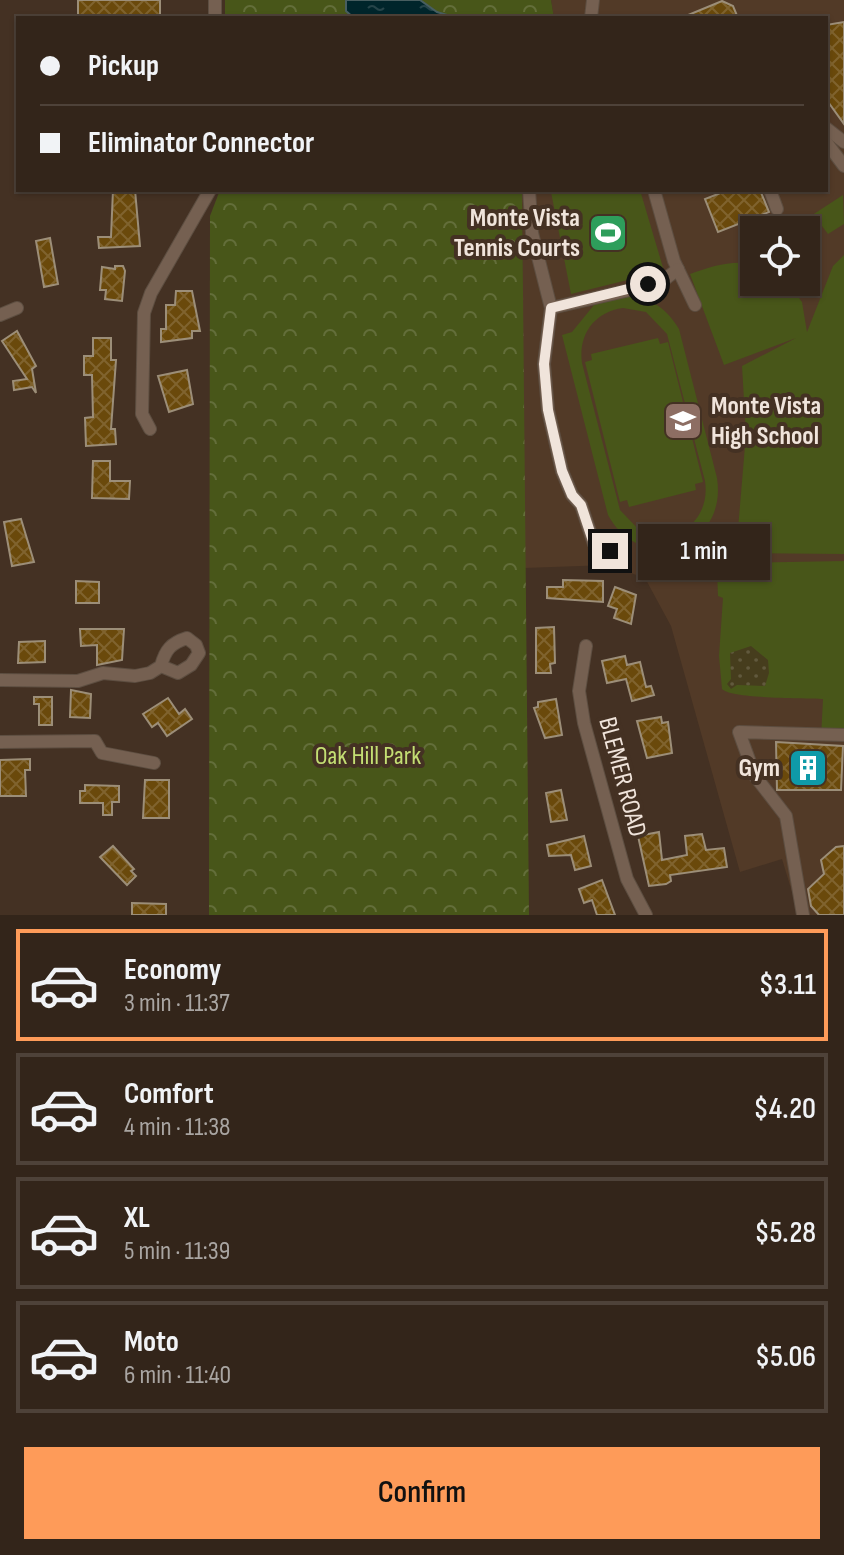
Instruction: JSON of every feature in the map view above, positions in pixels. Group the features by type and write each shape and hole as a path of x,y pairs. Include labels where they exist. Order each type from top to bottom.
{"street":[{"path":"828,130 844,142"},
{"path":"828,145 844,166"},
{"path":"150,429 142,414 144,313 151,293 209,192"},
{"path":"529,192 532,233 551,308 544,379 562,471 572,495 581,505 594,544 610,551"},
{"path":"655,192 678,269 695,305"},
{"path":"771,192 777,209"},
{"path":"551,308 660,283 678,269"},
{"path":"0,315 17,308"},
{"name":"BLEMER ROAD","path":"586,646 579,691 584,723 627,879 646,915"},
{"path":"0,680 78,681 103,673 135,676 150,673 161,666"},
{"path":"803,915 786,816 755,776 739,732 844,735"},
{"path":"0,742 95,741 102,753 154,763"}],"shaded area":[{"name":"Monte Vista High School","path":"551,0 844,0 844,915 799,915 782,859 740,872 671,626 645,578 608,565 524,568 522,192 828,192 828,16 554,16"}],"green space":[{"path":"225,0 551,0 554,16 225,16"},
{"name":"Oak Hill Park","path":"219,192 522,192 529,915 209,915 210,216"},
{"name":"Monte Vista Tennis Courts","path":"551,192 641,192 664,271 571,294"},
{"path":"843,195 844,224 828,234 820,227 820,216 811,216"},
{"path":"844,255 844,554 736,553 746,434 742,366 796,338 724,365 690,274 722,264 740,263 740,296 798,296 802,302 807,332 833,266"},
{"path":"622,295 648,300 662,309 679,329 717,478 717,502 709,522 696,537 679,546 660,549 641,545 623,534 608,515 562,335 572,332 594,305","holes":["623,308 646,312 667,334 705,481 703,507 697,518 679,532 667,535 641,532 620,510 581,353 590,326 604,314"]},
{"path":"658,338 660,344 668,342 703,482 695,484 696,490 629,507 627,500 620,502 585,362 592,360 591,354"},
{"path":"844,561 844,739 821,738 823,699 739,695 722,689 719,656 723,598 718,596 717,571 730,563"}],"sand":[{"path":"751,646 768,660 769,673 765,686 737,685 731,689 727,684 731,679 730,653"}],"water":[{"path":"346,0 420,0 437,12 450,16 352,16 346,11"}],"building":[{"path":"78,0 160,0 160,16 78,16"},
{"path":"722,1 733,6 737,16 686,16"},
{"path":"844,22 844,124 828,102 828,25"},
{"path":"113,192 135,192 140,246 99,248 98,237 111,237"},
{"path":"723,192 761,192 769,212 759,216 740,216 740,223 718,232 705,199"},
{"path":"50,238 58,284 44,287 36,241"},
{"path":"115,266 123,266 125,271 122,301 105,299 106,290 100,290 102,267 115,269"},
{"path":"176,291 192,291 200,331 192,331 192,338 161,342 161,329 166,329 166,305 175,305"},
{"path":"17,331 36,366 32,369 36,393 32,387 14,390 13,381 27,379 2,341"},
{"path":"93,338 111,338 111,360 116,360 111,429 115,429 116,444 86,446 85,418 93,417 92,375 84,375 84,356 93,356"},
{"path":"187,370 193,404 169,412 158,376"},
{"path":"93,461 110,461 110,481 130,481 129,499 92,498"},
{"path":"21,519 34,562 12,566 4,522"},
{"path":"563,580 603,581 603,602 547,598 547,587 563,587"},
{"path":"76,581 99,582 99,603 76,603"},
{"path":"615,587 636,595 631,624 614,618 617,609 608,606"},
{"path":"554,627 555,663 550,664 551,673 536,673 536,628"},
{"path":"80,629 124,629 122,660 97,665 97,645 81,646"},
{"path":"45,641 45,662 18,663 19,642"},
{"path":"625,656 627,665 640,662 646,687 651,686 654,695 632,701 626,679 607,683 602,661"},
{"path":"71,690 91,694 90,718 70,717"},
{"path":"34,697 52,697 52,725 39,725 39,704 34,704"},
{"path":"168,698 179,714 185,709 192,719 167,736 158,723 152,727 143,714"},
{"path":"556,699 562,735 545,738 534,708 538,707 538,702"},
{"path":"661,717 662,723 668,722 672,753 647,758 637,721"},
{"name":"Gym","path":"776,742 843,746 841,790 777,790"},
{"path":"30,759 30,770 25,770 26,796 0,796 0,760"},
{"path":"145,780 169,780 169,818 143,818"},
{"path":"85,785 119,786 119,802 112,802 112,815 103,815 103,803 80,803 80,791 85,791"},
{"path":"561,790 567,820 551,822 546,793"},
{"path":"659,832 662,860 687,855 685,836 702,834 706,850 724,848 727,867 670,875 671,881 666,884 649,886 638,836"},
{"path":"584,836 591,866 575,870 571,855 549,856 547,845"},
{"path":"113,846 134,869 131,871 136,876 127,885 100,857"},
{"path":"844,846 844,915 819,915 811,906 808,889 824,874 821,860 836,847"},
{"path":"602,880 615,915 597,915 592,900 584,903 579,889"},
{"path":"132,903 166,904 166,915 132,915"}],"place":[{"name":"Monte Vista Tennis Courts","path":"608,233"},
{"name":"Monte Vista High School","path":"683,421"},
{"name":"Gym","path":"808,768"}],"route":[{"path":"610,551 594,544 581,505 575,501 562,471 544,379 551,308 648,284"}]}
